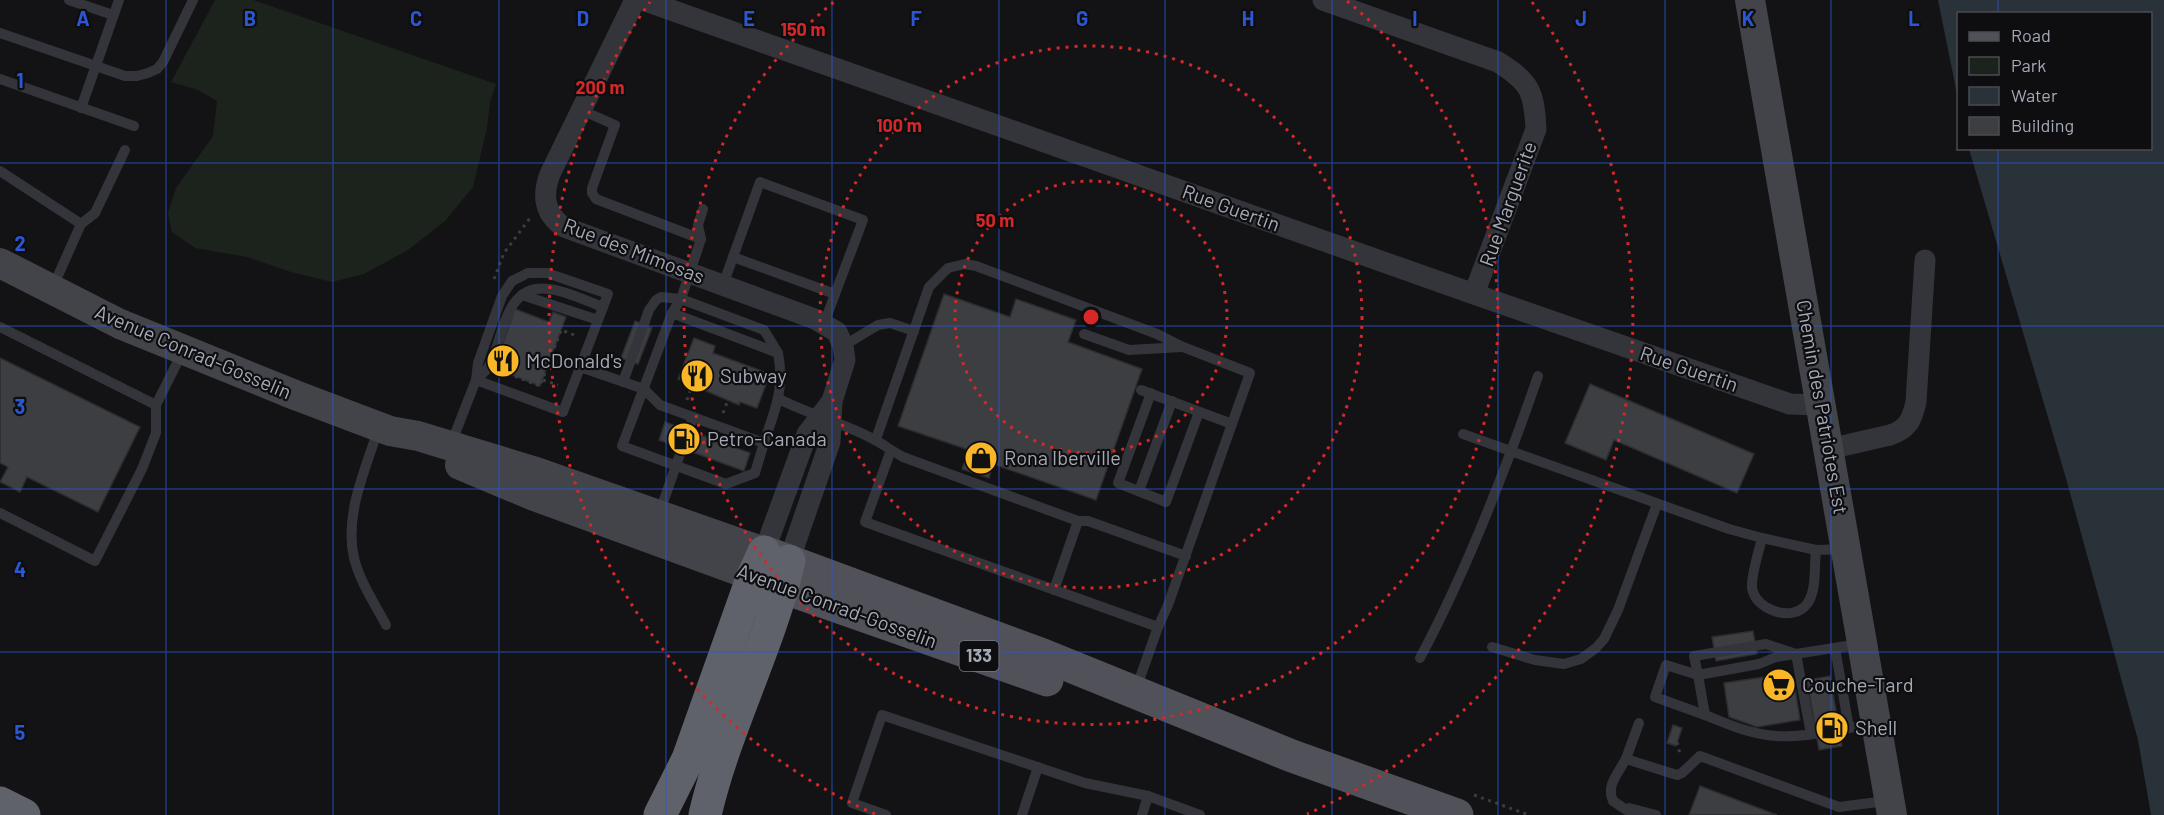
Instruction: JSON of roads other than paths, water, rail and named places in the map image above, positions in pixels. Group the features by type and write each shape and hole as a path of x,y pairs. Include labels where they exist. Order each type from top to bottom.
{"highway":[{"path":"660,815 688,759 772,569"},
{"path":"705,815 772,569"},
{"path":"0,803 24,815"}],"main road":[{"name":"Avenue Conrad-Gosselin","path":"772,569 1043,655 1292,756 1457,815"},
{"name":"Avenue Conrad-Gosselin","path":"772,569 1166,720 1292,756"}],"street":[{"name":"Rue des Mimosas","path":"635,0 546,184 545,197 550,214 564,227 824,324 837,332 843,346"},
{"name":"Rue Guertin","path":"643,0 1790,404 1821,405"},
{"name":"Rue Marguerite","path":"1323,0 1498,62 1521,77 1534,102 1536,129 1474,294"},
{"name":"Chemin des Patriotes Est","path":"1750,0 1846,549 1849,646 1863,726 1891,808"},
{"path":"1829,450 1900,432 1910,423 1916,402 1925,260"},
{"name":"Avenue Conrad-Gosselin","path":"0,263 120,324 183,351 447,452 534,496 772,569"},
{"path":"772,569 807,434 828,414 845,360 843,346"},
{"name":"Avenue Conrad-Gosselin","path":"447,452 533,471 659,514 772,569"}],"lane":[{"path":"69,0 113,15"},
{"path":"81,108 118,0"},
{"path":"0,33 95,67 125,76 137,76 157,69 163,62 193,0"},
{"path":"0,79 134,126"},
{"path":"581,110 615,125 592,188 596,199 701,239"},
{"path":"52,290 81,224 96,213 125,150"},
{"path":"0,171 81,224"},
{"path":"723,285 760,182 862,220 824,324"},
{"path":"623,382 652,306 661,297 681,299 764,330 778,353 782,374 778,399 755,473 726,484 622,447 672,314 681,299 690,273 701,239 698,225 703,209"},
{"path":"733,257 835,294"},
{"path":"876,439 926,293 935,279 948,268 965,264 1157,334 1183,347 1250,373 1135,693"},
{"path":"447,452 476,380 478,363 502,296 506,287 516,277 538,272 558,275 608,294 563,412 476,380"},
{"path":"476,380 488,368 511,306 522,295 531,291 550,289 603,307"},
{"path":"522,295 598,320"},
{"path":"672,314 778,353"},
{"path":"843,346 884,323 914,331"},
{"path":"0,327 156,405"},
{"path":"1084,334 1129,350 1183,347"},
{"path":"1,516 95,561 142,470 156,433 156,405 183,351"},
{"path":"580,367 644,389 660,405 765,443"},
{"path":"1420,657 1442,615 1512,452 1538,376"},
{"path":"1199,412 1166,502 1119,483 1146,392 1232,424"},
{"path":"778,399 828,414 876,439 903,458 1078,521 1088,521 1186,556"},
{"path":"1139,491 1172,401"},
{"path":"659,514 693,417"},
{"path":"385,429 360,485 353,535 354,557 361,578 386,625"},
{"path":"1462,434 1729,529 1816,550 1846,549"},
{"path":"891,450 865,522 1158,627"},
{"path":"1492,647 1535,660 1564,664 1581,659 1596,648 1604,639 1618,610 1657,504"},
{"path":"1054,590 1078,521"},
{"path":"1762,538 1752,587 1756,598 1763,606 1775,611 1793,613 1803,609 1809,603 1816,550"},
{"path":"1705,715 1694,656 1766,644 1796,654"},
{"path":"1849,646 1776,657 1759,664 1698,675 1666,664 1655,697 1750,732 1765,735 1811,734 1863,726"},
{"path":"1796,654 1811,734"},
{"path":"886,815 852,803 882,716 1085,783 1148,796 1200,815"},
{"path":"1634,815 1613,801 1610,788 1626,759 1639,723"},
{"path":"1626,759 1677,775 1700,756 1838,811 1891,808"},
{"path":"1022,815 1038,767"},
{"path":"1142,815 1148,796"},
{"path":"1622,807 1656,815"}],"water":[{"path":"1938,0 2164,0 2164,815 2151,815 2138,740 2065,475 1969,150 2152,150 2152,12 1957,12 1957,94"}],"place":[{"name":"McDonald's","path":"503,361"},
{"name":"Subway","path":"697,376"},
{"name":"Petro-Canada","path":"684,439"},
{"name":"Rona Iberville","path":"981,458"},
{"name":"Couche-Tard","path":"1779,685"},
{"name":"Shell","path":"1832,728"}]}
